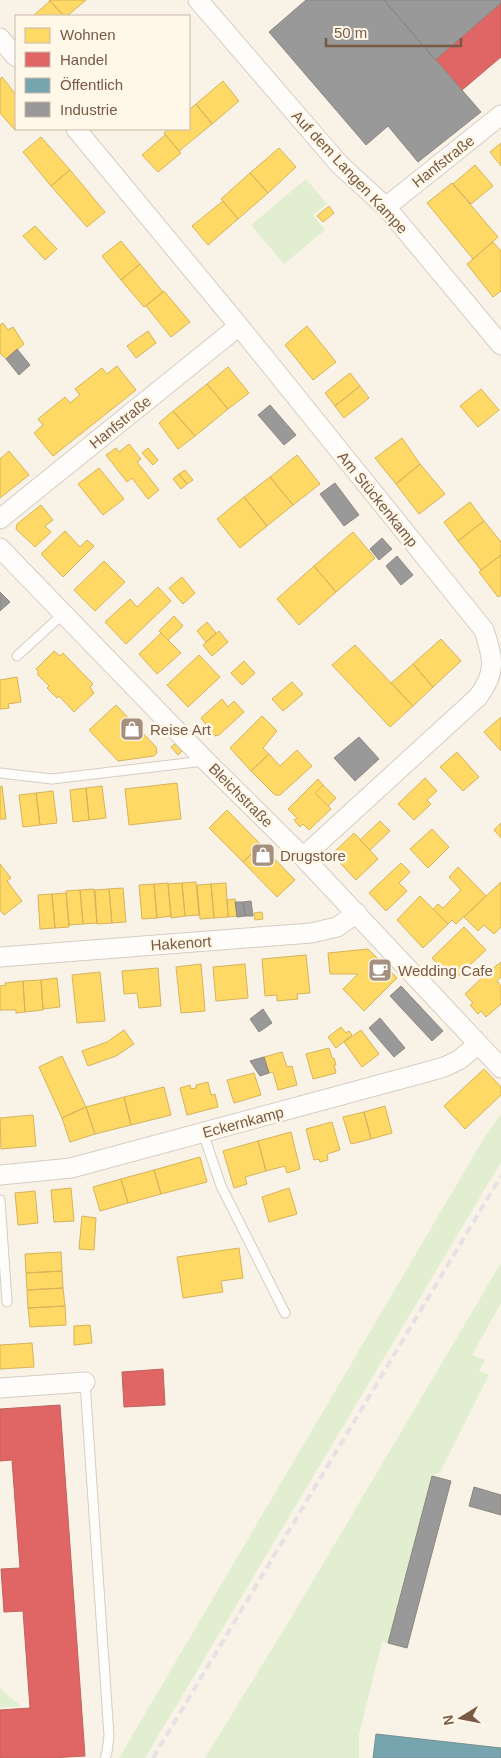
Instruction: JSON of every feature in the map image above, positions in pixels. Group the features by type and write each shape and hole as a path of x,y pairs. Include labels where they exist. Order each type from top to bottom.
{"street":[{"name":"Auf dem Langen Kampe","path":"198,0 340,165 386,207 501,345"},
{"path":"0,38 15,56"},
{"name":"Hanfstraße","path":"386,207 501,115"},
{"name":"Am Stückenkamp","path":"77,130 240,326 484,630 492,652 492,671 488,685 478,697 303,857"},
{"name":"Hanfstraße","path":"0,519 240,326"},
{"name":"Bleichstraße","path":"0,548 206,761 357,913 501,1068"},
{"name":"Hakenort","path":"0,957 311,933 337,927 357,913"},
{"name":"Eckernkamp","path":"0,1175 71,1168 444,1067 459,1060 478,1044"},
{"path":"0,1388 85,1382"}],"lane":[{"path":"17,656 64,614"},
{"path":"0,773 52,779 206,761"},
{"path":"203,1133 220,1186 285,1313"},
{"path":"0,1200 8,1302"},
{"path":"85,1382 109,1736 108,1752 105,1758"}],"green space":[{"path":"306,179 327,204 313,215 325,230 284,264 251,225"},
{"path":"501,1114 501,1162 145,1758 119,1758 483,1140"},
{"path":"501,1263 501,1303 472,1355 485,1360 479,1371 489,1375 440,1472 432,1476 388,1643 382,1642 359,1735 359,1758 205,1758 294,1613"},
{"path":"0,1688 21,1706 0,1708"}],"building: Wohnen":[{"path":"49,0 86,0 68,15 63,15"},
{"path":"50,1 63,15 34,15"},
{"path":"2,77 15,94 15,130 0,113 0,79"},
{"path":"223,81 239,101 212,124 196,104"},
{"path":"196,104 212,124 179,151 164,133 167,130 190,130 190,109"},
{"path":"165,135 181,153 158,172 142,155"},
{"path":"41,137 70,170 51,186 23,152"},
{"path":"501,143 501,166 490,152"},
{"path":"279,148 296,167 268,193 250,173"},
{"path":"475,165 493,186 471,204 453,184"},
{"path":"70,170 105,212 87,227 51,186"},
{"path":"250,173 268,193 238,219 221,199"},
{"path":"452,183 498,237 473,259 427,203"},
{"path":"223,201 238,219 208,245 192,226"},
{"path":"329,206 334,213 323,222 317,216"},
{"path":"35,226 57,249 45,260 23,236"},
{"path":"121,241 140,264 121,280 102,256"},
{"path":"493,242 501,251 501,291 493,297 467,264"},
{"path":"140,264 163,292 144,307 121,280"},
{"path":"164,291 190,322 171,337 146,306"},
{"path":"3,323 8,330 13,327 24,344 6,359 0,353 0,325"},
{"path":"307,326 336,362 313,380 285,345"},
{"path":"148,331 156,343 136,358 127,346"},
{"path":"117,366 136,390 53,456 34,433 43,425 38,419 65,397 70,403 80,395 75,389 102,368 107,374"},
{"path":"228,367 249,393 228,409 207,384"},
{"path":"350,373 360,386 335,406 325,393"},
{"path":"207,384 228,409 195,436 173,411"},
{"path":"360,386 369,398 344,418 335,406"},
{"path":"481,389 499,410 478,427 460,406"},
{"path":"173,411 195,436 178,449 159,423"},
{"path":"402,438 420,464 396,484 375,458"},
{"path":"129,444 141,459 137,462 159,490 148,499 132,478 127,482 106,455 116,448 119,452"},
{"path":"148,448 158,460 153,465 142,453"},
{"path":"9,451 29,475 0,498 0,459"},
{"path":"297,455 320,484 293,505 270,477"},
{"path":"420,464 445,494 419,514 396,484"},
{"path":"99,468 124,499 103,515 78,484"},
{"path":"185,470 193,480 187,484 179,474"},
{"path":"179,474 187,484 181,489 173,479"},
{"path":"270,477 293,505 267,526 244,497"},
{"path":"244,497 267,526 240,548 217,519"},
{"path":"470,502 484,521 458,541 444,522"},
{"path":"41,505 53,520 45,526 51,532 35,547 16,529 17,524"},
{"path":"484,521 501,542 501,555 481,570 458,541"},
{"path":"65,531 80,547 87,540 94,546 63,577 41,554"},
{"path":"353,532 375,558 336,592 314,566"},
{"path":"501,555 501,595 498,597 479,572"},
{"path":"104,561 125,582 95,611 74,590"},
{"path":"314,566 336,592 299,625 277,599"},
{"path":"182,577 195,593 183,604 169,588"},
{"path":"158,587 171,601 126,644 105,622 130,599 137,607"},
{"path":"174,616 183,626 168,640 159,631"},
{"path":"207,622 216,633 206,642 197,631"},
{"path":"219,631 228,642 212,656 203,645"},
{"path":"161,633 181,653 157,674 139,654"},
{"path":"441,639 461,661 433,687 413,664"},
{"path":"355,645 413,706 390,727 332,665"},
{"path":"54,651 60,656 63,653 93,684 90,687 94,693 74,712 59,696 57,698 47,688 49,686 38,675 36,669"},
{"path":"199,655 220,677 188,707 167,685"},
{"path":"244,661 255,673 242,685 231,673"},
{"path":"413,664 433,687 413,706 391,683"},
{"path":"17,677 21,702 8,704 9,708 0,709 0,680"},
{"path":"292,682 303,694 283,711 272,699"},
{"path":"222,699 228,707 234,701 244,712 219,735 215,736 201,718"},
{"path":"116,705 156,747 157,753 154,756 118,761 89,730"},
{"path":"262,716 277,731 263,748 269,754 251,771 230,748"},
{"path":"501,717 501,751 484,732"},
{"path":"175,744 182,751 178,755 171,747"},
{"path":"297,750 312,766 280,795 275,795 251,771 269,754 280,766"},
{"path":"457,752 479,777 463,791 440,767"},
{"path":"425,778 437,791 427,800 431,804 414,820 398,804"},
{"path":"318,779 323,785 315,793 331,809 309,830 303,824 300,827 294,820 297,818 288,809"},
{"path":"177,783 181,819 129,825 125,789"},
{"path":"323,785 336,798 328,806 315,793"},
{"path":"2,786 6,819 0,819 0,787"},
{"path":"102,786 106,818 89,820 86,788"},
{"path":"86,788 89,820 73,822 70,790"},
{"path":"53,791 57,823 40,825 36,793"},
{"path":"36,793 40,825 23,827 19,795"},
{"path":"227,810 261,845 243,862 209,828"},
{"path":"380,821 390,831 370,850 360,840"},
{"path":"501,823 501,838 494,830"},
{"path":"432,829 449,847 428,868 410,849"},
{"path":"354,833 378,859 356,880 332,854"},
{"path":"261,845 295,880 277,897 243,862"},
{"path":"401,863 410,872 399,883 407,891 386,911 369,893"},
{"path":"0,864 11,878 7,881 22,901 4,915 0,910"},
{"path":"458,867 486,896 456,924 452,920 448,924 433,909 438,904 443,908 461,890 449,877"},
{"path":"196,882 199,915 185,916 182,883"},
{"path":"501,882 501,927 494,934 484,925 478,931 464,917"},
{"path":"168,883 171,916 157,918 154,884"},
{"path":"182,883 185,916 171,918 168,884"},
{"path":"226,883 228,917 214,918 211,884"},
{"path":"154,884 157,918 142,919 139,885"},
{"path":"211,884 214,918 200,919 197,885"},
{"path":"123,888 126,922 112,923 109,889"},
{"path":"94,889 97,923 83,924 80,890"},
{"path":"109,889 112,923 97,924 95,890"},
{"path":"80,890 83,924 69,925 66,891"},
{"path":"66,893 69,927 55,928 52,894"},
{"path":"52,894 55,928 40,929 38,895"},
{"path":"420,896 448,924 423,948 397,920"},
{"path":"235,899 237,916 228,917 227,900"},
{"path":"262,912 263,919 255,920 254,913"},
{"path":"464,927 486,950 453,981 432,958"},
{"path":"368,949 397,978 364,1011 343,989 358,974 330,974 328,953"},
{"path":"306,955 310,993 297,994 298,999 277,1001 277,995 265,996 262,959"},
{"path":"501,962 501,977 497,981 501,986 501,1004 486,1017 481,1011 478,1014 470,1005 473,1003 465,994"},
{"path":"201,964 205,1011 181,1013 176,967"},
{"path":"245,964 248,998 216,1001 213,967"},
{"path":"158,968 161,1006 139,1008 137,993 124,994 122,971"},
{"path":"100,972 105,1021 77,1023 72,975"},
{"path":"57,978 60,1007 43,1009 41,980"},
{"path":"41,980 43,1010 25,1012 23,981"},
{"path":"23,981 25,1012 16,1013 16,1010 0,1010 0,986 6,985 5,983"},
{"path":"341,1027 346,1033 349,1031 352,1035 336,1048 328,1037"},
{"path":"124,1030 134,1044 116,1056 88,1066 82,1051 107,1042"},
{"path":"361,1030 379,1054 362,1067 344,1042"},
{"path":"329,1048 336,1065 334,1065 336,1073 313,1079 306,1054"},
{"path":"282,1052 287,1067 292,1066 297,1085 278,1090 273,1072 269,1073 264,1057"},
{"path":"62,1056 86,1107 62,1118 39,1067"},
{"path":"484,1069 501,1087 501,1095 465,1129 444,1106"},
{"path":"254,1073 261,1095 234,1103 227,1080"},
{"path":"208,1082 211,1095 215,1094 218,1107 187,1115 180,1088 190,1085 191,1089 196,1088 196,1085"},
{"path":"164,1087 171,1115 131,1125 124,1097"},
{"path":"124,1097 131,1125 95,1134 86,1107"},
{"path":"385,1106 392,1133 371,1139 364,1112"},
{"path":"86,1107 95,1134 70,1142 62,1118"},
{"path":"364,1112 371,1139 351,1144 343,1117"},
{"path":"33,1115 36,1146 1,1149 0,1118"},
{"path":"332,1122 340,1150 327,1154 328,1160 320,1162 319,1159 314,1160 306,1129"},
{"path":"291,1132 300,1169 287,1173 285,1166 266,1171 258,1141"},
{"path":"258,1141 266,1171 245,1177 247,1184 234,1188 223,1151"},
{"path":"200,1157 207,1182 161,1194 154,1170"},
{"path":"154,1170 161,1194 128,1203 121,1179"},
{"path":"121,1179 128,1203 100,1211 93,1187"},
{"path":"71,1188 74,1221 54,1222 51,1190"},
{"path":"289,1188 297,1214 269,1222 262,1197"},
{"path":"35,1191 38,1223 18,1225 15,1193"},
{"path":"82,1216 96,1218 94,1250 79,1249"},
{"path":"239,1248 243,1278 221,1281 223,1292 183,1298 177,1257"},
{"path":"61,1252 62,1271 26,1273 25,1254"},
{"path":"62,1271 63,1288 27,1290 26,1273"},
{"path":"63,1288 65,1306 28,1308 27,1290"},
{"path":"65,1306 66,1325 30,1327 28,1308"},
{"path":"90,1325 92,1343 74,1345 74,1326"},
{"path":"32,1343 34,1367 0,1369 0,1345"}],"building: Handel":[{"path":"501,3 501,57 462,90 435,60"},
{"path":"163,1369 165,1405 124,1407 122,1372"},
{"path":"60,1405 85,1756 0,1758 0,1710 30,1708 23,1611 4,1612 1,1569 20,1568 12,1460 0,1461 0,1409"}],"building: Öffentlich":[{"path":"376,1734 501,1748 501,1758 373,1758"}],"building: Industrie":[{"path":"306,0 384,0 481,112 418,162 388,126 366,145 269,32"},
{"path":"384,0 501,0 501,3 435,60"},
{"path":"17,349 30,365 19,375 6,359"},
{"path":"270,405 296,435 284,445 258,415"},
{"path":"335,483 359,515 344,526 320,494"},
{"path":"382,538 392,549 379,560 370,549"},
{"path":"397,556 413,575 401,585 386,566"},
{"path":"0,592 10,602 0,611"},
{"path":"359,737 379,759 355,781 334,758"},
{"path":"251,901 253,916 245,916 243,902"},
{"path":"235,902 243,902 245,916 237,917"},
{"path":"401,986 443,1031 432,1041 390,996"},
{"path":"263,1009 272,1023 259,1032 250,1019"},
{"path":"380,1018 405,1048 394,1057 369,1028"},
{"path":"264,1057 269,1073 260,1076 250,1061"},
{"path":"432,1476 451,1481 407,1648 388,1643"},
{"path":"474,1487 501,1495 501,1515 469,1506"}],"railway":[{"path":"153,1758 501,1176"}],"place":[{"name":"Reise Art","path":"132,729"},
{"name":"Drugstore","path":"263,855"},
{"name":"Wedding Cafe","path":"380,970"}]}
